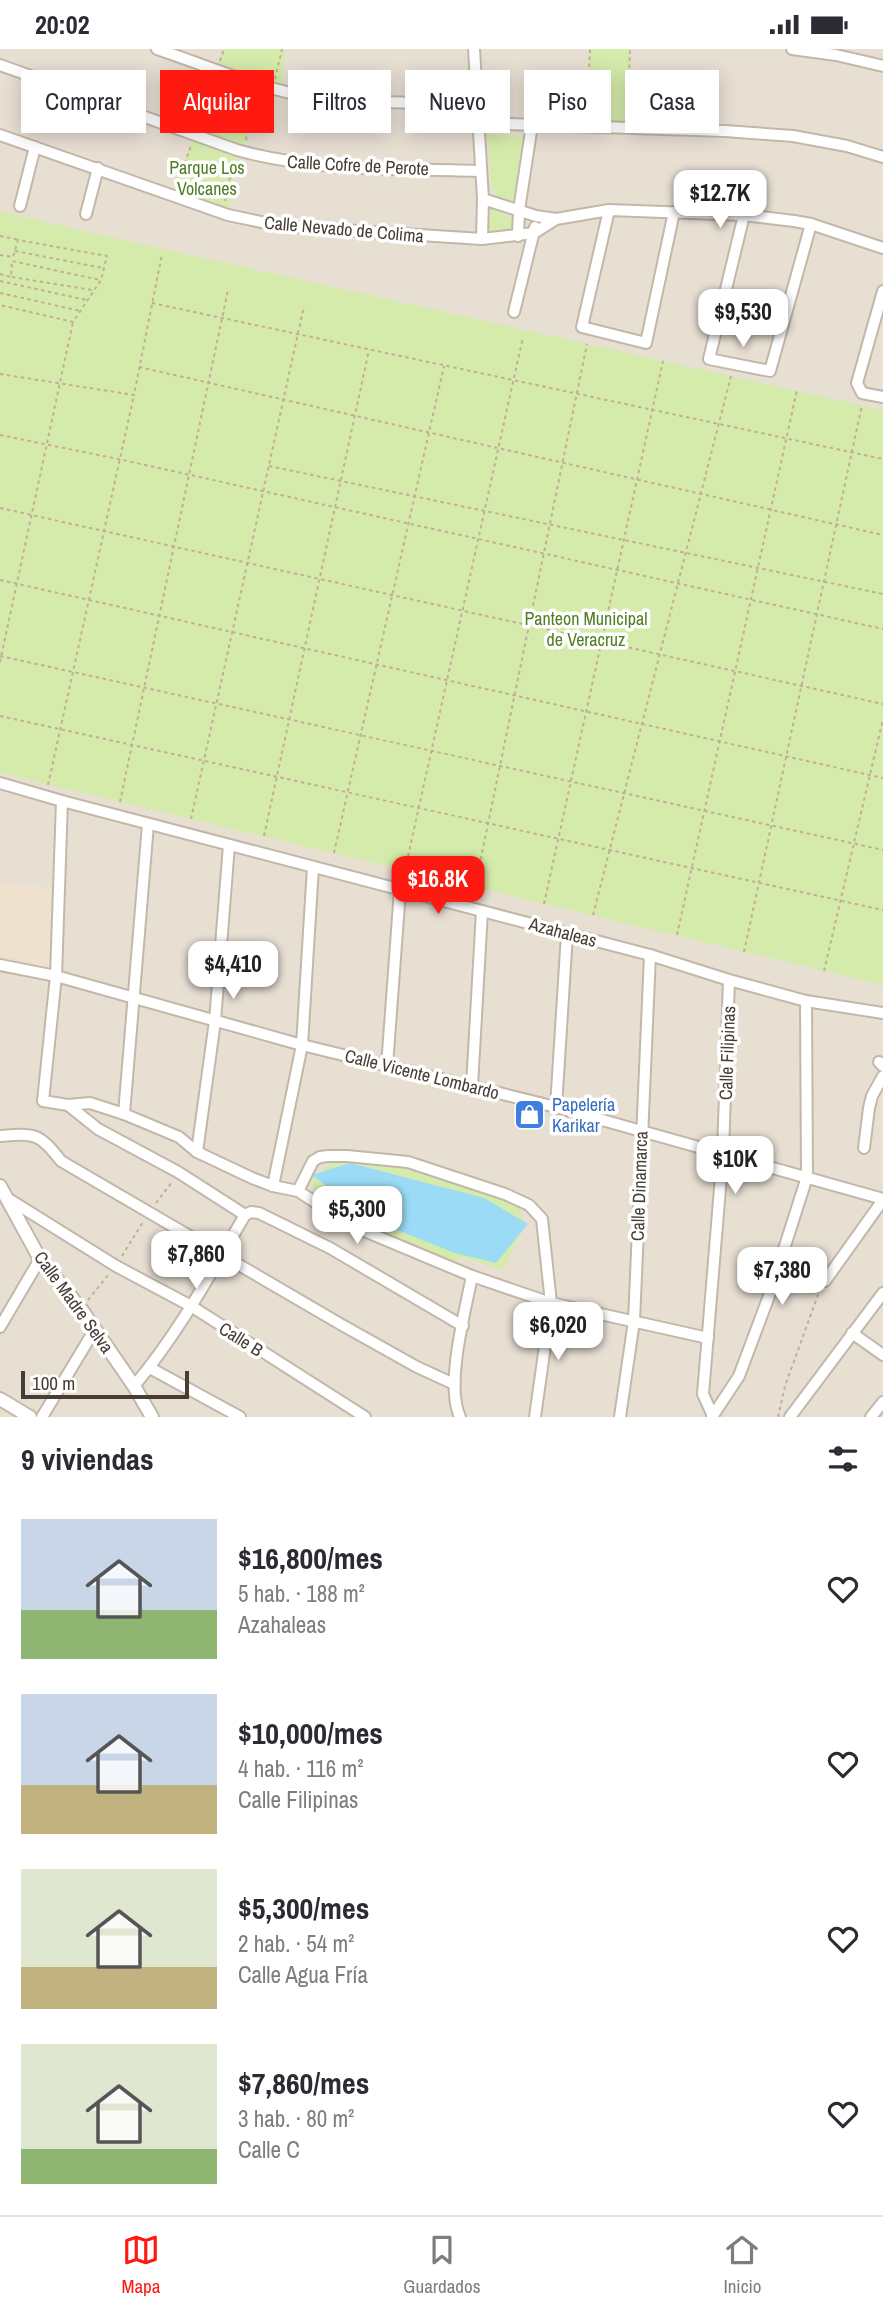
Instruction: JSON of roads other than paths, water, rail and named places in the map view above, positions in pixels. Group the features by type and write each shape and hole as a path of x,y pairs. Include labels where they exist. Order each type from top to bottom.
{"street":[{"path":"157,49 273,87 323,98 405,102"},
{"path":"474,49 475,70"},
{"path":"792,49 836,55 883,66"},
{"name":"Calle Cofre de Perote","path":"0,65 266,158 318,166 480,171"},
{"path":"611,129 725,131 793,136 847,146 883,157"},
{"path":"478,133 483,199 482,239"},
{"path":"518,236 519,210 531,133"},
{"name":"Calle Nevado de Colima","path":"0,135 222,213 280,226 482,239 534,233"},
{"path":"20,206 34,147"},
{"path":"86,214 99,169"},
{"path":"483,199 536,216 556,219 609,209 744,215 811,223 883,248"},
{"path":"609,209 582,327 646,343 674,212"},
{"path":"744,215 709,359 770,371 811,223"},
{"path":"514,312 536,216"},
{"path":"534,233 556,219"},
{"path":"883,291 857,383 862,393 883,397"},
{"name":"Azahaleas","path":"0,783 650,955 806,1001 883,1013"},
{"path":"62,801 56,977 43,1101 68,1105 90,1103 124,1114 179,1137 197,1152 273,1186 298,1191 350,1225 471,1276 551,1303 708,1338"},
{"path":"124,1114 148,824"},
{"path":"197,1152 215,1021 229,845"},
{"path":"273,1186 302,1045 313,867"},
{"path":"387,1066 400,890"},
{"path":"472,1086 482,911"},
{"path":"556,1107 567,934"},
{"name":"Calle Dinamarca","path":"620,1417 634,1321 650,955"},
{"name":"Calle Vicente Lombardo","path":"0,965 56,977 302,1045 556,1107 883,1199"},
{"name":"Calle Filipinas","path":"713,1417 703,1394 723,1153 729,980"},
{"path":"713,1417 739,1375 769,1296 807,1177 806,1001"},
{"path":"864,1148 872,1096 883,1076"},
{"path":"68,1105 98,1129 178,1172 245,1215"},
{"path":"0,1136 26,1134 46,1141 61,1161 417,1367 454,1384"},
{"path":"298,1191 313,1161 320,1157 347,1156 408,1162 505,1194 529,1205 542,1219 551,1303 535,1417"},
{"name":"Calle Madre Selva","path":"0,1186 40,1259 95,1329 134,1386 148,1414"},
{"name":"Calle B","path":"7,1198 116,1266 191,1306 365,1417"},
{"path":"825,1281 883,1199"},
{"path":"134,1386 191,1306 245,1215 251,1212 259,1213 330,1248 463,1326"},
{"path":"0,1327 40,1259"},
{"path":"460,1417 454,1384 471,1276"},
{"path":"790,1417 883,1293"},
{"path":"42,1417 95,1329"},
{"path":"852,1333 883,1356"},
{"path":"149,1368 226,1413 240,1417"},
{"path":"0,1399 30,1417"},
{"path":"871,1417 883,1402"}],"water":[{"path":"350,1163 484,1198 528,1224 496,1263 455,1253 369,1219 312,1175"}],"place":[{"name":"Papelería Karikar","path":"529,1114"}],"park label":[{"name":"Parque Los Volcanes","path":"207,178"},
{"name":"Panteon Municipal de Veracruz","path":"586,628"}]}
